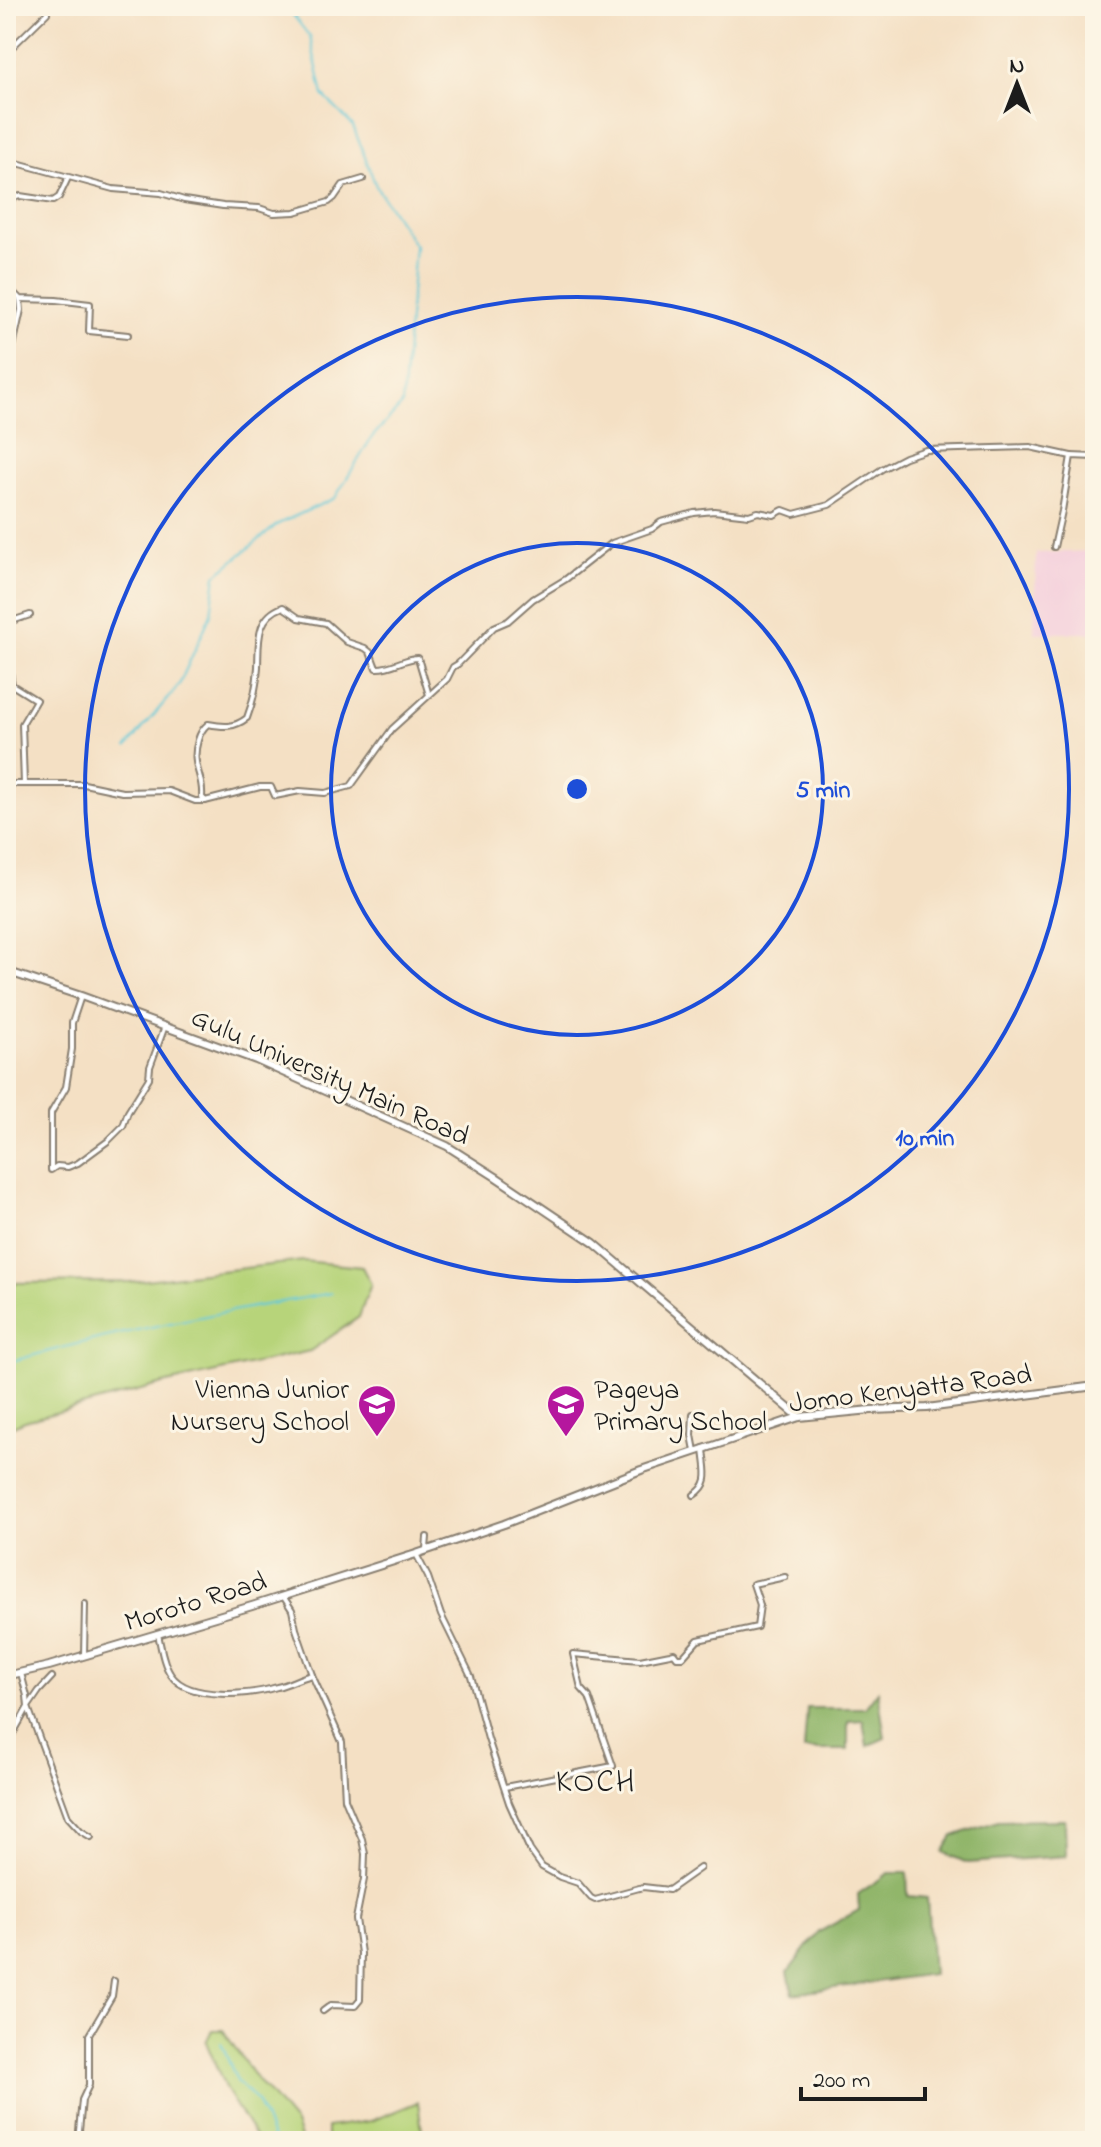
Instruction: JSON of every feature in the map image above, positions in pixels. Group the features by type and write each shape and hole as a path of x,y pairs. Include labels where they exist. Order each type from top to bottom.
{"main road":[{"name":"Gulu University Main Road","path":"6,971 256,1060 447,1146 594,1243 799,1417"},
{"name":"Jomo Kenyatta Road","path":"416,1554 641,1470 799,1417 927,1408 1095,1386"},
{"name":"Moroto Road","path":"6,1676 158,1634 416,1554"}],"street":[{"path":"6,53 47,13 47,6"},
{"path":"6,160 113,189 161,193 184,200 259,208 274,213 295,212 329,202 343,185 363,179"},
{"path":"6,200 20,196 53,201 59,197 68,178"},
{"path":"6,285 20,299 21,310 6,378"},
{"path":"20,299 90,304 89,331 128,335"},
{"path":"6,784 84,784 122,792 169,791 195,801 260,787 271,787 275,796 300,791 325,793 351,786 392,729 447,679 453,667 494,627 508,621 533,599 625,537 694,513 714,511 749,515 758,512 774,515 783,510 794,514 829,505 882,469 926,450 1030,447 1071,456 1095,457"},
{"path":"1054,547 1071,456"},
{"path":"205,801 194,758 201,731 208,724 234,726 247,718 258,669 258,632 280,607 299,618 326,623 347,642 360,645 370,652 376,668 418,658 429,695"},
{"path":"6,623 30,615"},
{"path":"6,645 12,685 36,700 22,724 24,784"},
{"path":"81,996 71,1031 72,1049 66,1087 51,1113 51,1170 78,1163 123,1126 149,1078 165,1026"},
{"path":"693,1414 695,1451"},
{"path":"694,1495 704,1489 708,1476 704,1448"},
{"path":"426,1549 427,1537"},
{"path":"416,1554 471,1676 511,1807 542,1867 578,1883 592,1899 603,1899 643,1887 669,1890 700,1868"},
{"path":"505,1787 613,1766 589,1697 581,1688 572,1655 640,1660 674,1653 677,1657 683,1657 698,1640 757,1627 760,1605 753,1584 785,1577"},
{"path":"283,1596 292,1610 312,1675 342,1742 345,1799 365,1854 364,1879 356,1919 361,1953 360,2000 355,2006 331,2005 323,2011"},
{"path":"84,1655 85,1604"},
{"path":"158,1634 169,1673 191,1688 238,1695 273,1689 312,1675"},
{"path":"21,1673 28,1707 68,1817 91,1837"},
{"path":"6,1746 28,1707 52,1677"},
{"path":"78,2141 82,2100 89,2085 89,2035 112,1996 114,1981"}],"shaded area":[{"path":"1091,551 1095,633 1034,633 1036,553"}],"green space":[{"path":"303,1261 362,1267 371,1284 359,1317 310,1351 167,1383 25,1421 6,1429 6,1283 129,1282"},
{"path":"878,1691 885,1738 867,1746 863,1720 848,1721 848,1750 804,1750 807,1708 865,1708"},
{"path":"1065,1820 1066,1856 967,1863 943,1852 953,1836 998,1821"},
{"path":"889,1873 907,1873 908,1896 927,1898 932,1974 793,1994 788,1972 819,1932 859,1910 858,1894"},
{"path":"212,2030 223,2030 252,2073 295,2124 301,2141 258,2141 226,2090 206,2042"},
{"path":"418,2102 422,2141 327,2141 327,2127 371,2121"}],"waterway":[{"path":"127,747 179,685 211,614 216,575 278,524 335,498 372,437 402,405 415,246 376,186 353,126 323,95 310,37 286,6"},
{"path":"6,1363 127,1332 332,1293"},
{"path":"221,2043 237,2081 258,2103 276,2141"}],"place":[{"name":"Vienna Junior Nursery School","path":"377,1438"},
{"name":"Pageya Primary School","path":"566,1438"}],"district":[{"name":"KOCH","path":"596,1780"}]}
